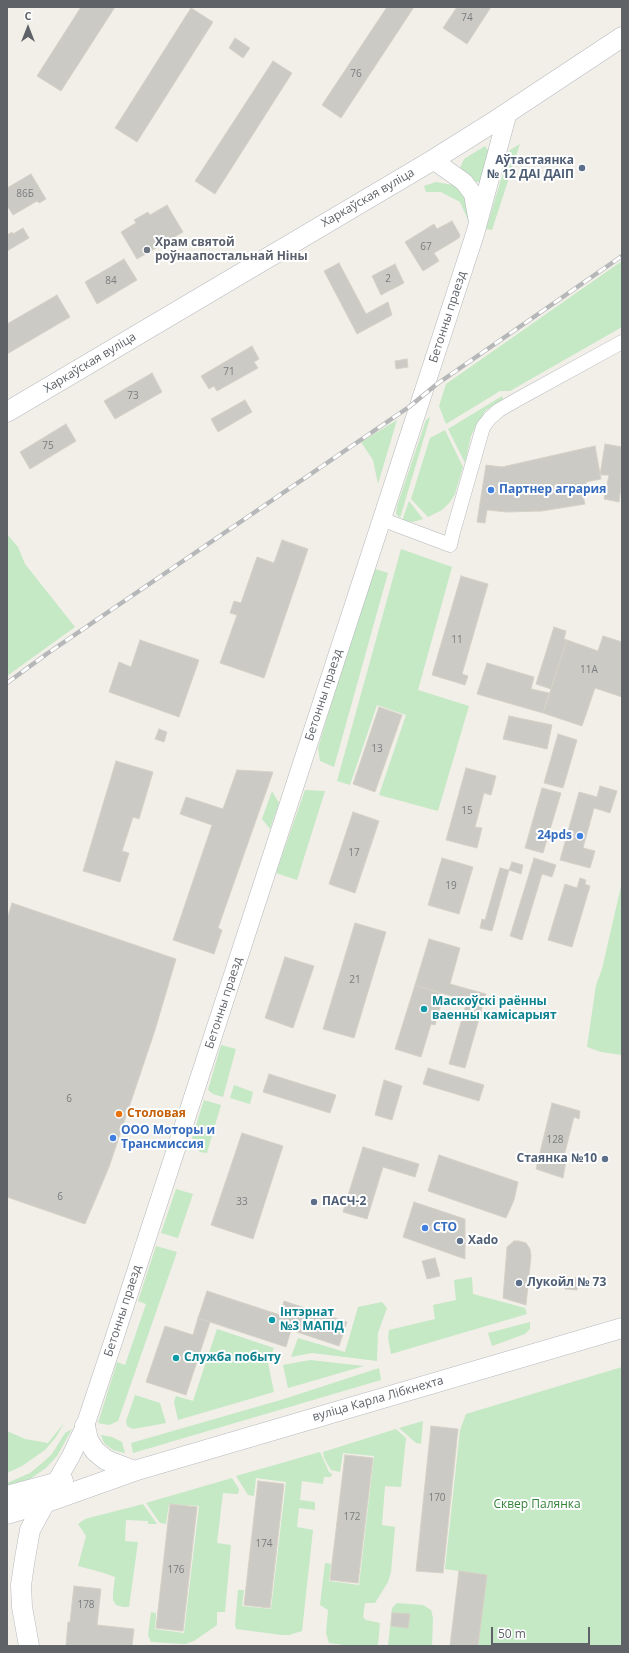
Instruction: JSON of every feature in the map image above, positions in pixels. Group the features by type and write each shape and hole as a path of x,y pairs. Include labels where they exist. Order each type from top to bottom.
{"main road":[{"name":"Харкаўская вуліца","path":"7,412 433,160 622,37"},
{"name":"вуліца Карла Лібкнехта","path":"11,1504 44,1503 134,1471 622,1328"},
{"path":"85,1426 88,1440 95,1451 106,1460 134,1471"},
{"name":"вуліца Карла Лібкнехта","path":"11,1504 56,1482 134,1471"},
{"path":"29,1646 22,1607 21,1585 30,1530 56,1482"},
{"path":"11,1504 26,1521 30,1530"}],"street":[{"name":"Бетонны праезд","path":"56,1482 71,1456 85,1426 478,224 508,112"},
{"path":"433,160 464,182 473,194 478,224"},
{"path":"381,519 450,545 452,532 483,427 490,418 499,410 622,342"}],"green space":[{"path":"520,144 492,230 486,229 510,150"},
{"path":"485,146 490,153 481,182 476,182 468,177 460,168 464,159"},
{"path":"436,182 458,186 471,201 469,222 460,202 441,192 426,192 424,186"},
{"path":"622,261 622,327 510,391 500,391 446,424 439,406 446,384"},
{"path":"502,396 503,400 486,410 477,424 471,436 465,463 448,429"},
{"path":"430,417 400,518 396,514 397,506 426,420"},
{"path":"397,420 378,484 373,460 361,442"},
{"path":"445,430 463,467 455,494 450,502 442,510 428,517 411,499 430,438"},
{"path":"409,501 423,519 413,522 402,521"},
{"path":"7,534 18,547 25,564 75,627 7,676"},
{"path":"401,549 452,567 418,690 469,706 438,811 379,795 406,715 377,705 350,785 337,781"},
{"path":"372,568 388,573 334,767 320,761 318,748"},
{"path":"305,790 325,791 297,880 276,873"},
{"path":"272,791 279,803 270,829 262,819"},
{"path":"622,882 622,1055 601,1052 587,1047 596,985 602,969"},
{"path":"221,1045 236,1049 223,1097 213,1094 208,1090"},
{"path":"234,1085 253,1092 250,1104 230,1098"},
{"path":"204,1100 221,1105 207,1153 200,1152 195,1146 192,1138"},
{"path":"176,1189 193,1194 178,1238 161,1233"},
{"path":"156,1246 177,1252 118,1421 109,1425 98,1423 117,1362 125,1365 146,1304 138,1301"},
{"path":"472,1277 473,1294 525,1308 527,1314 391,1354 388,1338 389,1330 435,1319 433,1305 456,1300 454,1280"},
{"path":"382,1302 387,1308 378,1333 377,1361 312,1353 291,1357 298,1338 345,1352 358,1307"},
{"path":"530,1322 530,1329 525,1334 492,1346 488,1333"},
{"path":"217,1329 274,1348 268,1363 274,1392 178,1420 174,1402 176,1396 193,1401"},
{"path":"310,1360 364,1366 288,1388 283,1365"},
{"name":"Сквер Палянка","path":"622,1367 622,1646 478,1646 486,1575 445,1569 460,1430 466,1414"},
{"path":"379,1368 381,1380 133,1453 131,1443 284,1399"},
{"path":"135,1395 160,1403 166,1423 133,1429 127,1426 126,1421"},
{"path":"423,1421 421,1444 416,1443 399,1428"},
{"path":"64,1423 56,1437 45,1450 22,1466 7,1473 7,1431 25,1439 48,1443"},
{"path":"72,1429 57,1456 46,1468 30,1479 7,1489 7,1483 30,1473 52,1454 65,1433"},
{"path":"396,1429 406,1438 401,1487 385,1486 382,1525 395,1527 391,1572 388,1582 375,1603 365,1603 363,1617 366,1620 380,1623 378,1644 377,1646 351,1646 329,1643 326,1633 328,1610 320,1605 325,1563 331,1564 329,1581 359,1585 374,1456 343,1453 340,1472 331,1470 324,1458 323,1452"},
{"path":"101,1435 112,1437 122,1442 125,1453 113,1450 104,1443"},
{"path":"320,1452 329,1472 332,1474 331,1477 324,1477 323,1484 302,1481 300,1500 315,1502 315,1510 299,1508 297,1527 313,1530 302,1631 289,1635 282,1635 236,1629 235,1625 238,1590 244,1590 242,1606 271,1609 286,1482 256,1478 254,1496 248,1495 236,1476"},
{"path":"232,1478 239,1489 238,1494 223,1493 217,1543 231,1545 225,1612 217,1612 217,1625 194,1641 185,1644 151,1642 148,1635 151,1612 156,1613 155,1629 184,1633 199,1506 169,1504 166,1524 160,1523 146,1503"},
{"path":"143,1504 157,1524 148,1524 148,1521 126,1520 125,1541 138,1542 129,1607 123,1607 116,1605 113,1600 115,1577 78,1566 86,1536 78,1524 85,1519"},
{"path":"397,1603 423,1605 431,1610 433,1618 432,1646 388,1646 392,1608"}],"building":[{"path":"81,7 115,7 61,91 37,76"},
{"path":"387,7 414,7 341,118 322,105"},
{"path":"457,7 491,7 467,44 443,28"},
{"path":"191,8 213,22 137,142 115,128"},
{"path":"235,38 250,48 243,58 229,48"},
{"path":"273,61 292,73 215,194 195,181"},
{"path":"31,174 46,199 39,203 37,201 13,215 8,207 7,208 7,188"},
{"path":"167,205 183,232 137,259 121,232 136,223 134,220 148,212 150,215"},
{"path":"452,221 460,235 459,238 434,253 439,261 423,271 405,242 434,224 437,229"},
{"path":"23,228 29,238 7,251 7,235 12,232 13,234"},
{"path":"124,259 137,280 97,304 85,282"},
{"path":"339,263 366,314 388,302 392,315 357,334 324,271"},
{"path":"395,264 404,283 381,295 372,276"},
{"path":"57,295 70,317 7,354 7,324"},
{"path":"252,346 259,359 254,362 258,368 217,391 214,386 209,389 201,376"},
{"path":"407,359 408,367 396,369 395,361"},
{"path":"152,373 162,392 115,419 104,401"},
{"path":"245,400 252,412 218,432 211,419"},
{"path":"66,424 76,441 30,469 20,452"},
{"path":"605,444 622,447 622,479 619,502 604,499 609,475 600,475"},
{"path":"595,446 601,479 586,482 587,487 581,488 585,504 542,511 507,512 487,510 485,523 477,522 486,465 502,467"},
{"path":"282,540 308,549 264,678 220,663 237,615 230,613 234,601 241,603 257,557 274,563"},
{"path":"461,576 488,584 462,674 468,676 465,685 432,675"},
{"path":"554,627 566,631 564,639 567,640 551,689 536,684"},
{"path":"603,636 622,642 622,697 595,688 582,726 543,713 567,640 598,651"},
{"path":"140,640 199,660 179,717 109,692 119,662 131,667"},
{"path":"487,663 534,677 531,689 549,693 543,713 477,694"},
{"path":"379,707 402,715 375,792 353,784"},
{"path":"509,716 552,725 547,749 503,739"},
{"path":"159,729 167,732 164,742 155,739"},
{"path":"558,734 577,740 563,788 544,783"},
{"path":"116,761 153,772 139,819 133,817 122,851 129,853 120,882 83,871"},
{"path":"466,768 496,776 491,795 484,793 475,827 482,828 477,848 446,840"},
{"path":"237,770 273,772 218,928 222,930 214,954 173,940 212,825 180,814 186,797 223,809"},
{"path":"600,786 617,791 610,813 594,808 583,848 595,851 590,868 560,860 579,792 597,797"},
{"path":"542,788 561,793 543,853 525,848"},
{"path":"353,812 379,821 355,893 329,884"},
{"path":"442,858 473,867 459,914 428,905"},
{"path":"534,858 556,865 552,877 542,874 522,940 510,936"},
{"path":"512,862 523,865 521,874 509,870"},
{"path":"500,868 509,870 492,931 480,928 482,919 485,920"},
{"path":"580,878 586,880 585,884 590,886 572,947 548,940 565,884 577,888"},
{"path":"12,903 176,959 155,1030 109,1167 85,1224 7,1197 7,919"},
{"path":"355,923 386,932 354,1038 323,1029"},
{"path":"429,939 460,948 450,984 486,994 465,1068 449,1064 467,1001 415,985"},
{"path":"285,957 314,966 293,1028 265,1018"},
{"name":"Маскоўскі раённы ваенны камісарыят","path":"415,985 444,994 435,1025 431,1024 421,1057 395,1049"},
{"path":"428,1068 484,1085 479,1101 423,1084"},
{"path":"269,1074 336,1095 330,1113 263,1092"},
{"path":"384,1080 402,1086 392,1120 375,1115"},
{"path":"552,1103 580,1111 579,1119 574,1117 563,1160 566,1161 563,1178 536,1169"},
{"path":"242,1133 283,1146 253,1239 211,1225"},
{"path":"363,1147 419,1164 415,1177 383,1167 367,1219 343,1212"},
{"path":"439,1155 518,1182 514,1200 506,1218 428,1191"},
{"path":"414,1202 465,1219 465,1259 403,1237"},
{"path":"514,1241 526,1243 530,1249 531,1256 526,1305 503,1298 507,1247"},
{"path":"435,1258 440,1276 427,1279 422,1261"},
{"path":"566,1277 578,1278 577,1290 565,1289"},
{"name":"Інтэрнат №3 МАПІД","path":"207,1291 280,1315 284,1301 347,1322 339,1346 291,1330 286,1347 198,1318"},
{"name":"Служба побыту","path":"198,1318 210,1322 186,1395 146,1382 165,1326 193,1335"},
{"path":"431,1426 458,1429 443,1573 416,1571"},
{"path":"345,1455 373,1458 358,1583 330,1580"},
{"path":"258,1481 284,1484 270,1608 244,1605"},
{"path":"170,1504 197,1507 183,1631 156,1628"},
{"path":"459,1571 487,1575 478,1646 450,1646"},
{"path":"74,1586 101,1589 97,1625 134,1629 132,1646 66,1646"},
{"path":"392,1613 410,1614 408,1628 391,1626"}],"railway":[{"path":"7,683 48,653 409,407 437,384 622,256"}],"place":[{"name":"Аўтастаянка № 12 ДАІ ДАІП","path":"582,168"},
{"name":"Храм святой роўнаапостальнай Ніны","path":"147,250"},
{"name":"Партнер агрария","path":"491,490"},
{"name":"24pds","path":"580,836"},
{"name":"Маскоўскі раённы ваенны камісарыят","path":"424,1009"},
{"name":"Столовая","path":"119,1114"},
{"name":"ООО Моторы и Трансмиссия","path":"113,1138"},
{"name":"Стаянка №10","path":"605,1159"},
{"name":"ПАСЧ-2","path":"314,1202"},
{"name":"СТО","path":"425,1228"},
{"name":"Xado","path":"460,1241"},
{"name":"Лукойл № 73","path":"519,1283"},
{"name":"Інтэрнат №3 МАПІД","path":"272,1320"},
{"name":"Служба побыту","path":"176,1358"}]}
